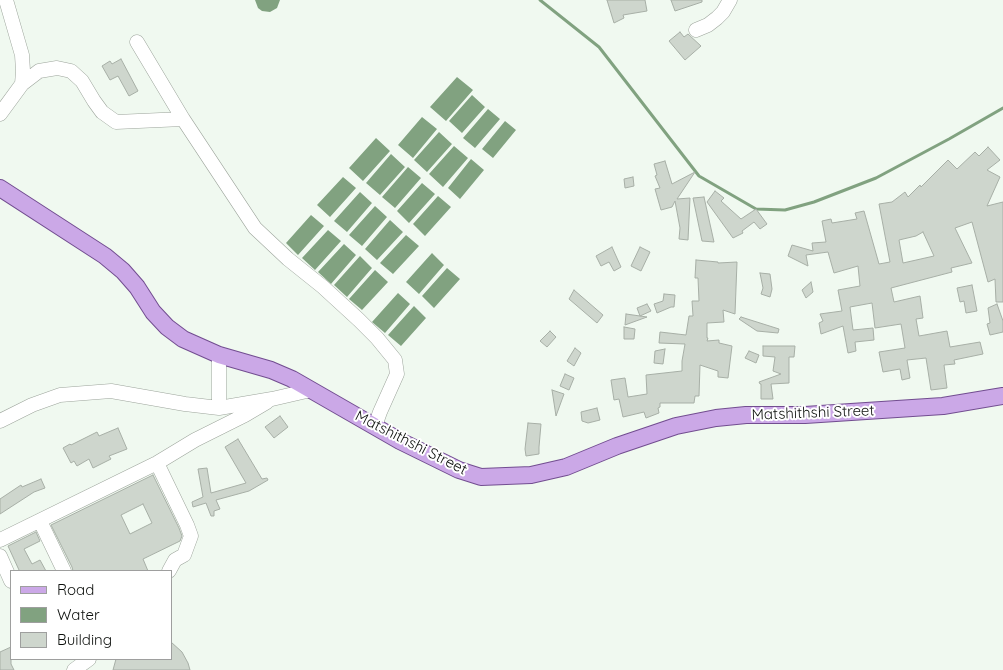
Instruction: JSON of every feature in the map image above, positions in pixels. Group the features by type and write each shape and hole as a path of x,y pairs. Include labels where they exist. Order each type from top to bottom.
{"main road":[{"name":"Matshithshi Street","path":"0,188 105,256 123,271 137,287 153,312 167,327 183,339 219,355 271,370 292,379 400,441 459,470 481,477 531,475 566,467 617,446 676,426 716,418 746,415 805,415 943,406 1003,396"}],"lane":[{"path":"6,0 22,55 22,84"},
{"path":"696,30 717,18 730,0"},
{"path":"137,42 183,119 255,228 358,320 396,360 397,374 380,412 376,426"},
{"path":"0,114 22,84 39,71 57,68 71,71 82,81 102,112 116,122 183,119"},
{"path":"218,408 219,355"},
{"path":"0,421 32,405 60,395 111,391 218,408 311,390"},
{"path":"0,540 157,464 195,440 245,416 272,399"},
{"path":"157,464 191,536 184,555 175,560 170,570"},
{"path":"40,521 64,570"},
{"path":"0,556 10,579"},
{"path":"74,670 88,660"}],"water":[{"path":"255,0 280,0 277,8 270,12 262,11 258,8"},
{"path":"457,77 473,90 446,121 430,107"},
{"path":"472,95 485,107 462,133 449,121"},
{"path":"488,109 500,119 475,148 463,138"},
{"path":"422,117 437,129 413,158 398,145"},
{"path":"505,121 516,130 493,158 482,149"},
{"path":"439,132 452,144 427,172 414,160"},
{"path":"376,138 390,151 363,181 349,168"},
{"path":"454,146 468,158 443,187 429,174"},
{"path":"391,154 405,167 380,195 366,183"},
{"path":"471,159 484,170 460,199 448,188"},
{"path":"408,167 421,178 395,208 382,197"},
{"path":"343,177 356,188 330,217 317,205"},
{"path":"422,183 435,194 409,223 397,211"},
{"path":"360,192 372,203 347,232 334,221"},
{"path":"438,196 451,207 425,236 413,224"},
{"path":"375,206 387,217 362,246 349,235"},
{"path":"311,215 324,226 298,255 286,243"},
{"path":"390,220 403,232 377,260 365,249"},
{"path":"328,230 341,241 315,270 302,258"},
{"path":"406,235 419,246 393,274 380,263"},
{"path":"344,244 356,255 331,284 318,272"},
{"path":"432,253 444,265 419,294 406,282"},
{"path":"360,256 372,268 347,297 334,285"},
{"path":"447,268 460,279 434,308 422,296"},
{"path":"375,270 388,282 362,310 349,299"},
{"path":"398,293 410,304 385,333 372,322"},
{"path":"414,306 426,318 401,346 388,335"}],"building":[{"path":"607,0 645,0 647,11 623,15 624,18 614,23"},
{"path":"671,0 702,0 702,2 675,11"},
{"path":"680,32 684,37 688,34 701,46 685,60 669,41"},
{"path":"121,59 138,91 129,96 118,76 110,80 102,66 110,61 112,64"},
{"path":"988,147 1000,160 987,170 1000,177 987,206 1003,202 1003,302 996,302 995,279 988,282 972,222 955,228 972,263 951,268 952,272 891,288 894,302 920,296 923,318 916,319 919,336 947,331 950,347 980,342 983,354 954,360 955,364 944,365 947,388 931,390 926,358 907,360 910,378 902,380 900,369 883,372 879,352 905,348 901,324 875,328 872,303 850,307 853,330 873,328 874,340 855,342 856,351 848,353 843,326 821,334 819,323 823,321 820,314 842,311 838,290 860,286 858,266 834,273 828,252 806,255 808,266 788,256 792,245 813,251 812,243 826,242 822,221 831,219 832,223 857,219 855,213 864,211 879,264 890,262 879,204 892,202 905,192 908,197 948,160 957,169 975,152 979,156","holes":["923,232 934,256 903,263 899,240 916,236"]},
{"path":"665,161 672,184 695,172 677,199 690,198 688,240 679,239 680,228 675,201 672,207 661,210 655,189 660,188 655,176 657,175 654,164"},
{"path":"633,177 634,186 625,188 624,179"},
{"path":"715,191 724,198 721,201 741,219 756,209 767,224 760,229 754,222 742,231 743,233 733,238 707,202"},
{"path":"704,197 714,242 702,241 693,198"},
{"path":"612,247 621,267 614,271 609,262 601,266 596,256"},
{"path":"640,247 650,252 641,271 631,266"},
{"path":"696,260 718,263 737,262 735,314 723,310 724,322 707,323 707,341 719,340 719,343 732,346 728,378 718,377 718,371 700,365 699,396 695,396 694,403 660,403 659,413 646,418 644,412 623,417 619,399 614,400 611,380 625,378 628,397 647,394 646,375 682,371 685,344 659,343 660,332 686,335 689,316 693,316 692,301 699,301 698,278 695,278"},
{"path":"760,273 770,274 772,289 770,297 761,294 763,288"},
{"path":"811,282 813,292 806,298 802,290"},
{"path":"972,285 977,311 966,313 964,301 960,302 957,288"},
{"path":"574,290 603,315 597,323 569,299"},
{"path":"664,294 675,295 674,307 657,313 654,304 663,301"},
{"path":"647,304 651,311 640,316 637,308"},
{"path":"997,304 1003,321 1003,332 990,335 987,324 990,323 988,308"},
{"path":"626,314 647,317 625,325"},
{"path":"741,317 779,329 778,333 757,331 739,319"},
{"path":"624,327 635,329 634,339 624,339"},
{"path":"550,331 556,337 547,347 540,341"},
{"path":"763,346 795,346 794,357 789,357 789,383 771,384 773,399 761,399 761,384 759,382 781,374 773,371 775,357 763,356"},
{"path":"575,348 581,353 574,366 567,361"},
{"path":"665,349 663,364 654,363 655,351"},
{"path":"749,351 759,355 756,363 745,358"},
{"path":"565,374 574,378 569,390 560,386"},
{"path":"552,390 564,394 556,416"},
{"path":"597,408 600,420 588,423 582,421 581,412"},
{"path":"280,416 288,427 274,438 265,427"},
{"path":"528,423 541,424 539,454 526,456 525,449"},
{"path":"118,428 127,449 109,456 111,459 93,468 89,459 77,466 74,461 71,463 63,448 97,432 99,436"},
{"path":"238,439 262,479 267,478 268,480 249,491 216,500 220,509 214,511 214,516 211,516 206,503 193,507 192,502 203,497 198,469 207,468 211,493 246,483 225,447"},
{"path":"153,475 179,528 182,536 180,541 143,559 148,570 73,570 51,525","holes":["143,504 152,523 130,534 121,515"]},
{"path":"41,479 45,488 34,492 0,514 0,499 21,485 22,487"},
{"path":"36,532 40,541 24,549 32,564 40,560 45,570 19,570 8,546"},
{"path":"172,643 182,652 190,670 113,670 116,660 172,660"},
{"path":"10,647 10,660 14,670 0,670 0,652"}],"waterway":[{"path":"540,0 599,47 699,176 756,209 785,210 814,202 876,178 1003,108"}]}
